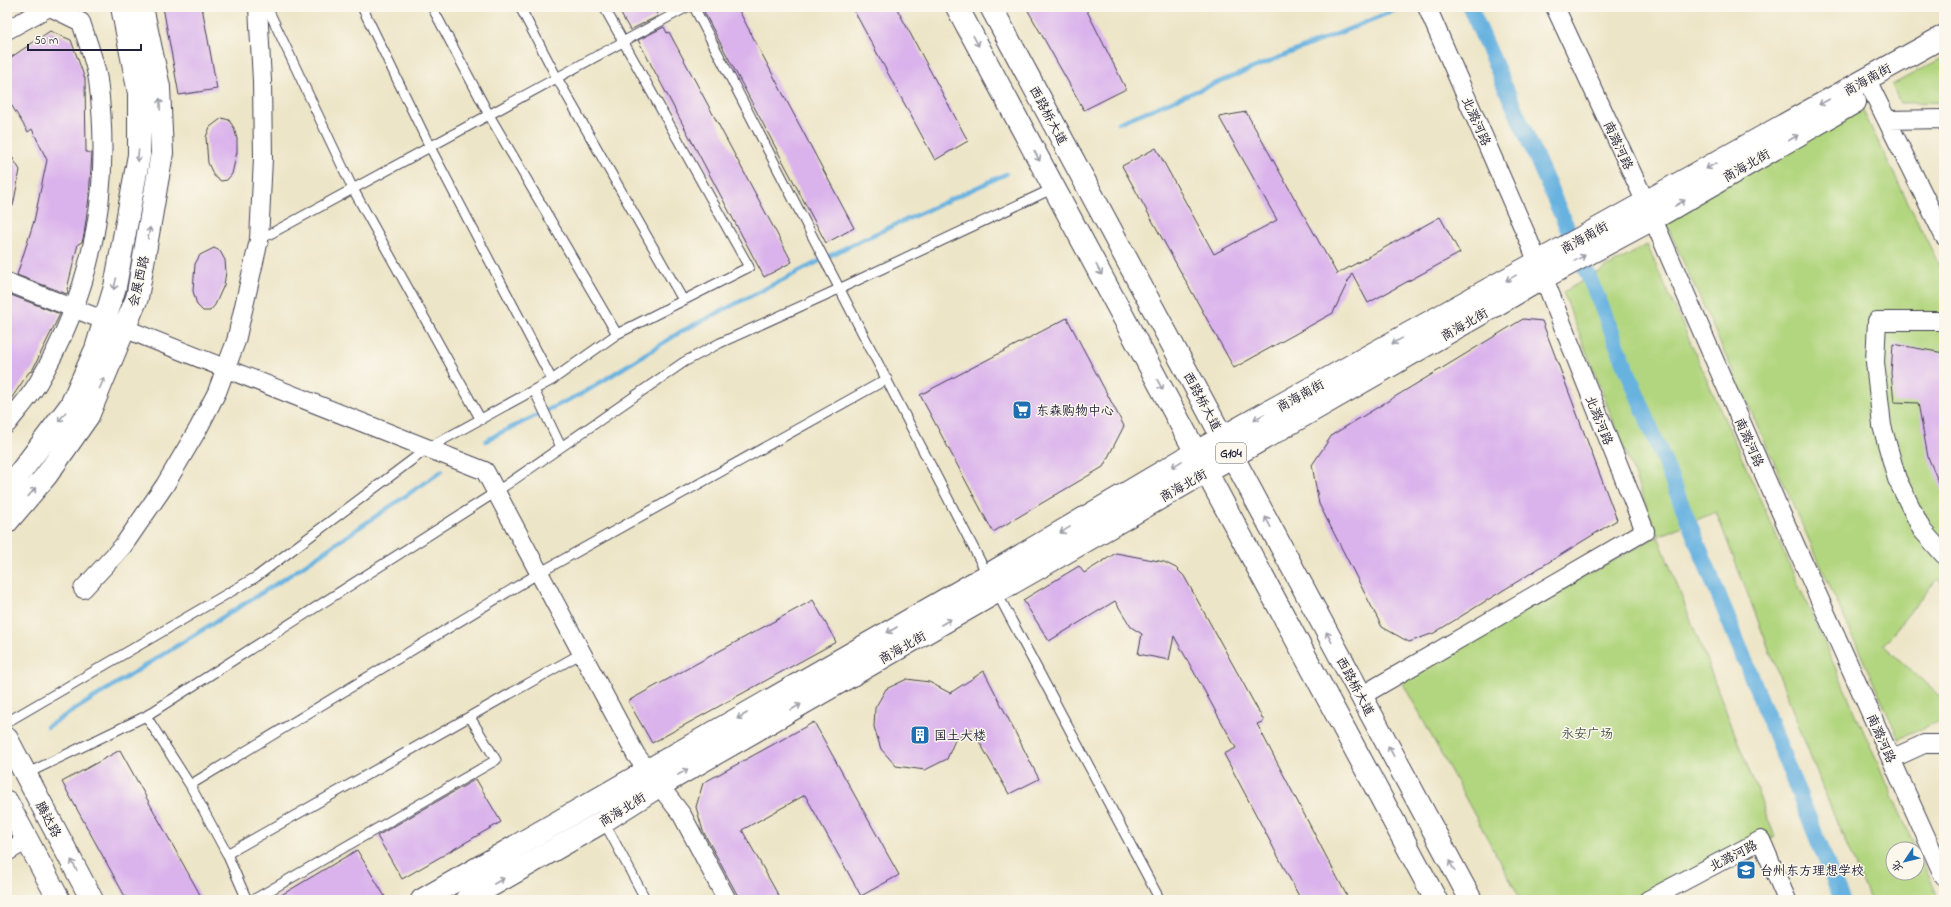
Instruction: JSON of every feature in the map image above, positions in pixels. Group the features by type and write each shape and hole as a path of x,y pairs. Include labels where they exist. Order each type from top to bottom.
{"main road":[{"name":"会展西路","path":"7,490 71,406 96,349 115,288 139,156 139,93 122,7"},
{"name":"会展西路","path":"7,522 46,476 88,416 137,298 162,153 159,87 142,7"},
{"name":"G104","path":"957,7 1436,900"},
{"name":"西路桥大道","path":"991,7 1471,900"},
{"name":"商海南街","path":"1544,269 1650,211 1870,86 1944,36"},
{"path":"1870,86 1944,51"},
{"name":"商海北街","path":"992,584 1196,452 1228,447 1544,269"},
{"name":"商海北街","path":"466,900 598,811 653,778 992,584 1207,472 1228,447"},
{"name":"腾达路","path":"7,739 92,900"},
{"path":"7,802 59,900"},
{"name":"商海北街","path":"422,900 598,811"}],"street":[{"path":"7,30 49,7 81,22 98,79 104,149 99,212 88,270 64,335 37,384 7,424"},
{"path":"83,589 123,546 165,485 198,429 217,392 236,341 259,240 263,158 258,7"},
{"name":"北潞河路","path":"1361,696 1645,532 1544,269 1427,7"},
{"name":"南潞河路","path":"1555,7 1650,211 1784,520 1944,877"},
{"path":"1870,86 1944,236"},
{"path":"1887,120 1943,119 1944,121"},
{"path":"7,282 485,471 636,755 682,815 727,900"},
{"path":"1944,321 1877,321 1875,362 1882,426 1897,479 1922,530 1944,555"},
{"path":"1891,759 1924,744 1944,744"},
{"path":"7,852 27,840"},
{"name":"北潞河路","path":"1648,900 1761,840 1787,900"}],"lane":[{"path":"267,7 353,189 481,420"},
{"path":"362,7 430,147 552,380"},
{"path":"432,7 489,115 617,334"},
{"path":"520,7 557,78 683,300"},
{"path":"7,722 256,577 428,448 552,380 617,334 749,267 604,7"},
{"path":"259,240 687,7"},
{"path":"694,7 841,288 992,584 1160,900"},
{"path":"26,774 146,716 496,492 684,362 720,342 841,288 1054,187"},
{"path":"190,785 539,573 887,379"},
{"path":"534,390 561,447"},
{"path":"227,854 582,653"},
{"path":"146,716 190,785 227,854 247,900"},
{"path":"253,900 496,760 470,717"},
{"path":"598,811 646,900"}],"green space":[{"path":"1944,57 1944,102 1900,103 1892,85"},
{"path":"1858,101 1944,275 1944,585 1937,579 1883,645 1944,700 1944,726 1937,722 1899,739 1660,210"},
{"path":"1647,245 1912,841 1885,841 1885,881 1925,881 1925,869 1939,900 1870,900 1823,789 1716,512 1658,536 1563,292"},
{"name":"永安广场","path":"1658,536 1775,837 1657,900 1521,900 1400,678"}],"building":[{"path":"163,7 202,7 217,89 179,95"},
{"path":"617,7 653,7 658,16 630,30"},
{"path":"714,7 737,7 854,228 826,243 704,12"},
{"path":"852,7 896,7 968,141 935,160"},
{"path":"1026,7 1085,7 1126,89 1084,110"},
{"path":"664,27 667,33 669,32 792,262 764,277 638,40"},
{"path":"50,31 71,40 85,79 86,152 92,153 89,197 84,235 82,242 78,244 67,294 17,275 34,221 47,160 32,129 28,132 7,98 7,60"},
{"path":"1246,112 1337,274 1440,217 1460,253 1368,303 1352,273 1333,313 1234,368 1122,166 1156,148 1214,254 1277,220 1219,117"},
{"path":"222,118 229,120 234,128 237,139 237,152 232,174 227,180 221,181 214,176 208,163 206,137 210,127"},
{"path":"7,149 20,170 13,206 7,206"},
{"path":"214,248 220,251 225,260 226,272 224,285 215,305 210,311 203,311 197,305 193,291 195,264 200,255"},
{"path":"11,295 60,314 32,371 29,372 7,405 7,309"},
{"name":"东森购物中心","path":"1067,318 1124,426 1103,467 993,532 920,395"},
{"path":"1523,319 1542,321 1617,520 1434,633 1409,642 1382,627 1319,504 1312,465 1332,435"},
{"path":"1893,344 1944,353 1944,495 1928,457 1918,403 1894,402 1891,373"},
{"path":"1116,553 1164,562 1176,568 1184,576 1264,721 1257,724 1349,900 1301,900 1224,754 1236,748 1174,636 1169,660 1138,654 1142,634 1131,627 1115,601 1049,641 1023,600 1079,566 1084,573"},
{"path":"813,600 836,642 652,743 628,701"},
{"name":"国土大楼","path":"984,671 1039,779 1009,794 972,729 955,740 947,759 925,770 896,766 881,749 874,727 875,708 886,689 907,679 929,682 950,693"},
{"path":"814,722 899,875 861,896 805,795 742,830 781,900 740,900 703,831 696,807 703,783"},
{"path":"120,750 203,900 127,900 62,782"},
{"path":"476,779 501,822 402,879 377,836"},
{"path":"357,850 387,900 273,900"}],"waterway":[{"path":"1118,123 1403,7"},
{"path":"1470,7 1598,298 1842,900"},
{"path":"486,441 585,392 682,331 851,245 1006,174"},
{"path":"47,727 287,577 442,471"}],"place":[{"name":"东森购物中心","path":"1022,410"},
{"name":"国土大楼","path":"920,735"},
{"name":"台州东方理想学校","path":"1746,870"}]}
